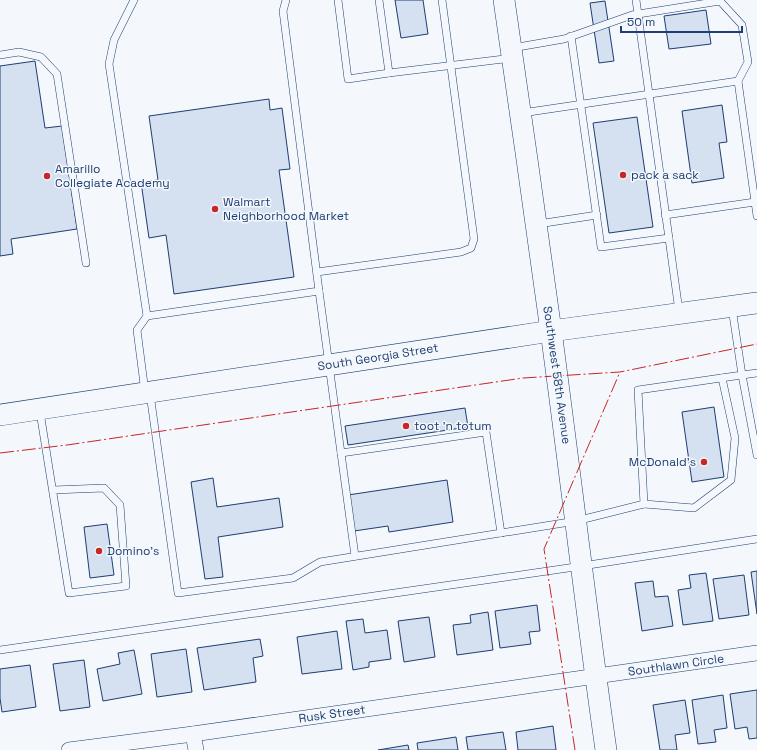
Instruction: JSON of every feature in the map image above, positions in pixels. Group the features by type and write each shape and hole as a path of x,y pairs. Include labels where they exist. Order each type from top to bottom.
{"main road":[{"name":"Southwest 58th Avenue","path":"504,0 551,331 606,750"},
{"name":"South Georgia Street","path":"0,415 551,331 757,303"}],"street":[{"name":"Southlawn Circle","path":"596,676 757,653"},
{"name":"Rusk Street","path":"69,750 193,734 596,676"},
{"path":"193,734 196,750"}],"lane":[{"path":"134,0 114,40 109,64 148,316"},
{"path":"286,0 283,11 319,291 356,556"},
{"path":"338,0 348,78 451,65 512,53 564,39 632,15 720,1 742,25 748,62 738,81 757,216"},
{"path":"380,0 389,73"},
{"path":"317,272 461,252 471,248 474,240 442,0"},
{"path":"636,0 679,314"},
{"path":"571,36 601,246 668,238"},
{"path":"0,55 19,52 41,57 57,74 86,263"},
{"path":"520,114 738,81"},
{"path":"665,215 755,202"},
{"path":"536,224 597,215"},
{"path":"319,291 148,316 137,330 178,594 293,578 320,562 576,521 644,504 694,508 731,480 735,438 722,378"},
{"path":"732,306 742,375 757,455"},
{"path":"644,504 638,390 757,373"},
{"path":"40,409 53,490 70,593 126,586 120,505 104,488 53,490"},
{"path":"341,454 486,432 501,533"},
{"path":"0,650 582,566 757,539"}],"building":[{"path":"395,0 423,0 428,34 401,38"},
{"path":"605,1 614,61 599,63 590,3"},
{"path":"706,10 711,44 669,49 664,16"},
{"name":"Amarillo Collegiate Academy","path":"35,61 45,128 62,126 77,229 11,239 13,254 0,256 0,66"},
{"name":"Walmart Neighborhood Market","path":"269,99 270,110 282,108 290,169 279,170 294,277 174,294 166,235 149,238 141,182 158,180 149,116"},
{"path":"722,105 727,142 719,143 724,178 692,183 682,111"},
{"name":"pack a sack","path":"637,117 653,227 609,233 593,123"},
{"path":"714,407 724,477 692,482 682,412"},
{"name":"toot 'n totum","path":"465,408 468,427 348,445 345,426"},
{"path":"213,478 217,507 279,498 283,527 218,537 223,577 205,579 191,482"},
{"path":"447,480 453,522 389,532 388,526 354,531 348,495"},
{"name":"Domino's","path":"107,524 114,575 90,578 84,527"},
{"path":"757,571 757,614 751,572"},
{"path":"706,573 713,621 683,625 678,590 691,588 689,575"},
{"path":"744,575 749,615 719,619 713,579"},
{"path":"653,581 655,597 668,596 673,626 642,631 635,583"},
{"path":"537,605 540,631 529,632 531,644 500,648 495,611"},
{"path":"488,612 493,650 457,655 453,625 471,623 470,615"},
{"path":"429,617 435,657 404,662 398,621"},
{"path":"363,619 365,633 387,630 391,659 369,662 369,667 353,670 346,621"},
{"path":"337,631 342,669 302,674 297,637"},
{"path":"260,639 263,656 253,658 256,682 204,690 197,648"},
{"path":"186,649 192,692 157,697 151,654"},
{"path":"134,650 142,694 103,701 97,669 120,664 118,653"},
{"path":"84,660 90,707 60,711 53,664"},
{"path":"30,665 36,707 2,712 0,698 0,669"},
{"path":"757,690 757,738 749,739 747,727 735,729 730,694"},
{"path":"723,695 727,728 714,730 716,742 698,744 692,700"},
{"path":"685,700 690,733 675,735 677,750 660,750 653,705"},
{"path":"553,726 556,750 518,750 516,732"},
{"path":"503,732 506,750 468,750 466,737"},
{"path":"456,737 458,750 418,750 417,743"},
{"path":"408,745 409,750 378,750"}],"power":[{"path":"0,453 67,445 523,378 620,372 757,344"},
{"path":"575,750 544,549 620,372"}],"place":[{"name":"pack a sack","path":"623,175"},
{"name":"Amarillo Collegiate Academy","path":"47,176"},
{"name":"Walmart Neighborhood Market","path":"215,209"},
{"name":"toot 'n totum","path":"406,426"},
{"name":"McDonald's","path":"704,462"},
{"name":"Domino's","path":"99,551"}]}
